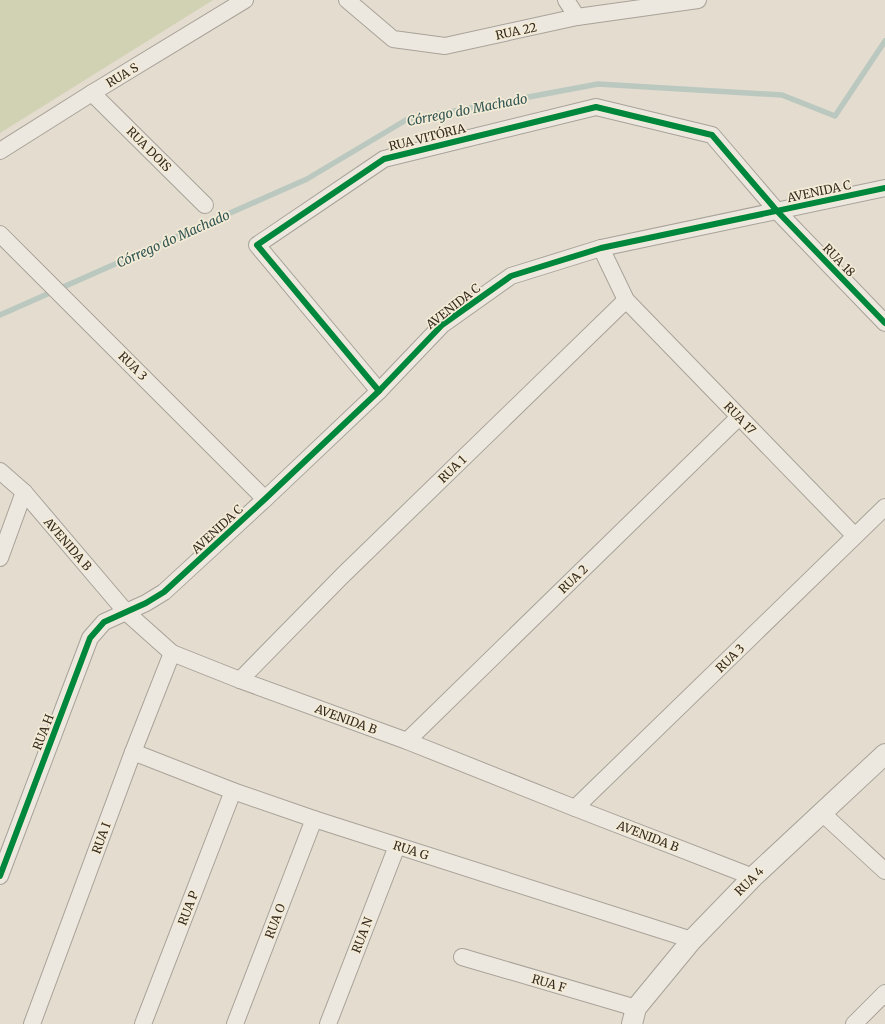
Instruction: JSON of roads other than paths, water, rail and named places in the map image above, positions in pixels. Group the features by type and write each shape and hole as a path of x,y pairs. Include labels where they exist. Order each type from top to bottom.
{"street":[{"name":"RUA S","path":"0,151 245,0"},
{"name":"RUA 22","path":"347,0 393,39 445,46 577,17 698,0"},
{"path":"566,0 577,17"},
{"name":"RUA DOIS","path":"92,93 205,205"},
{"name":"RUA VITÓRIA","path":"379,391 257,245 384,159 596,107 712,135 777,211"},
{"name":"AVENIDA C","path":"126,612 146,603 164,592 379,391 442,325 511,276 601,248 885,188"},
{"name":"RUA 18","path":"777,211 885,323"},
{"name":"RUA 3","path":"0,234 265,499"},
{"path":"601,248 626,300"},
{"name":"RUA 17","path":"626,300 855,536"},
{"name":"RUA 1","path":"240,680 342,576 626,300"},
{"name":"RUA 2","path":"407,741 739,417"},
{"name":"AVENIDA B","path":"0,471 24,492 126,612 172,653 240,680 407,741 753,877"},
{"path":"0,558 24,492"},
{"name":"RUA 3","path":"575,808 855,536 884,510"},
{"name":"RUA H","path":"0,876 90,638 104,622 126,612"},
{"name":"RUA I","path":"32,1024 133,752 172,653"},
{"name":"RUA G","path":"133,752 233,791 314,819 692,940"},
{"name":"RUA 4","path":"634,1016 692,940 753,877 885,754"},
{"name":"RUA P","path":"142,1024 233,791"},
{"path":"822,813 885,871"},
{"name":"RUA O","path":"235,1024 314,819"},
{"name":"RUA N","path":"328,1024 397,846"},
{"name":"RUA F","path":"462,957 634,1016"},
{"path":"854,1024 885,993"}],"waterway":[{"name":"Córrego do Machado","path":"0,315 307,179 406,120 598,84 782,95 835,116 885,41"}]}
